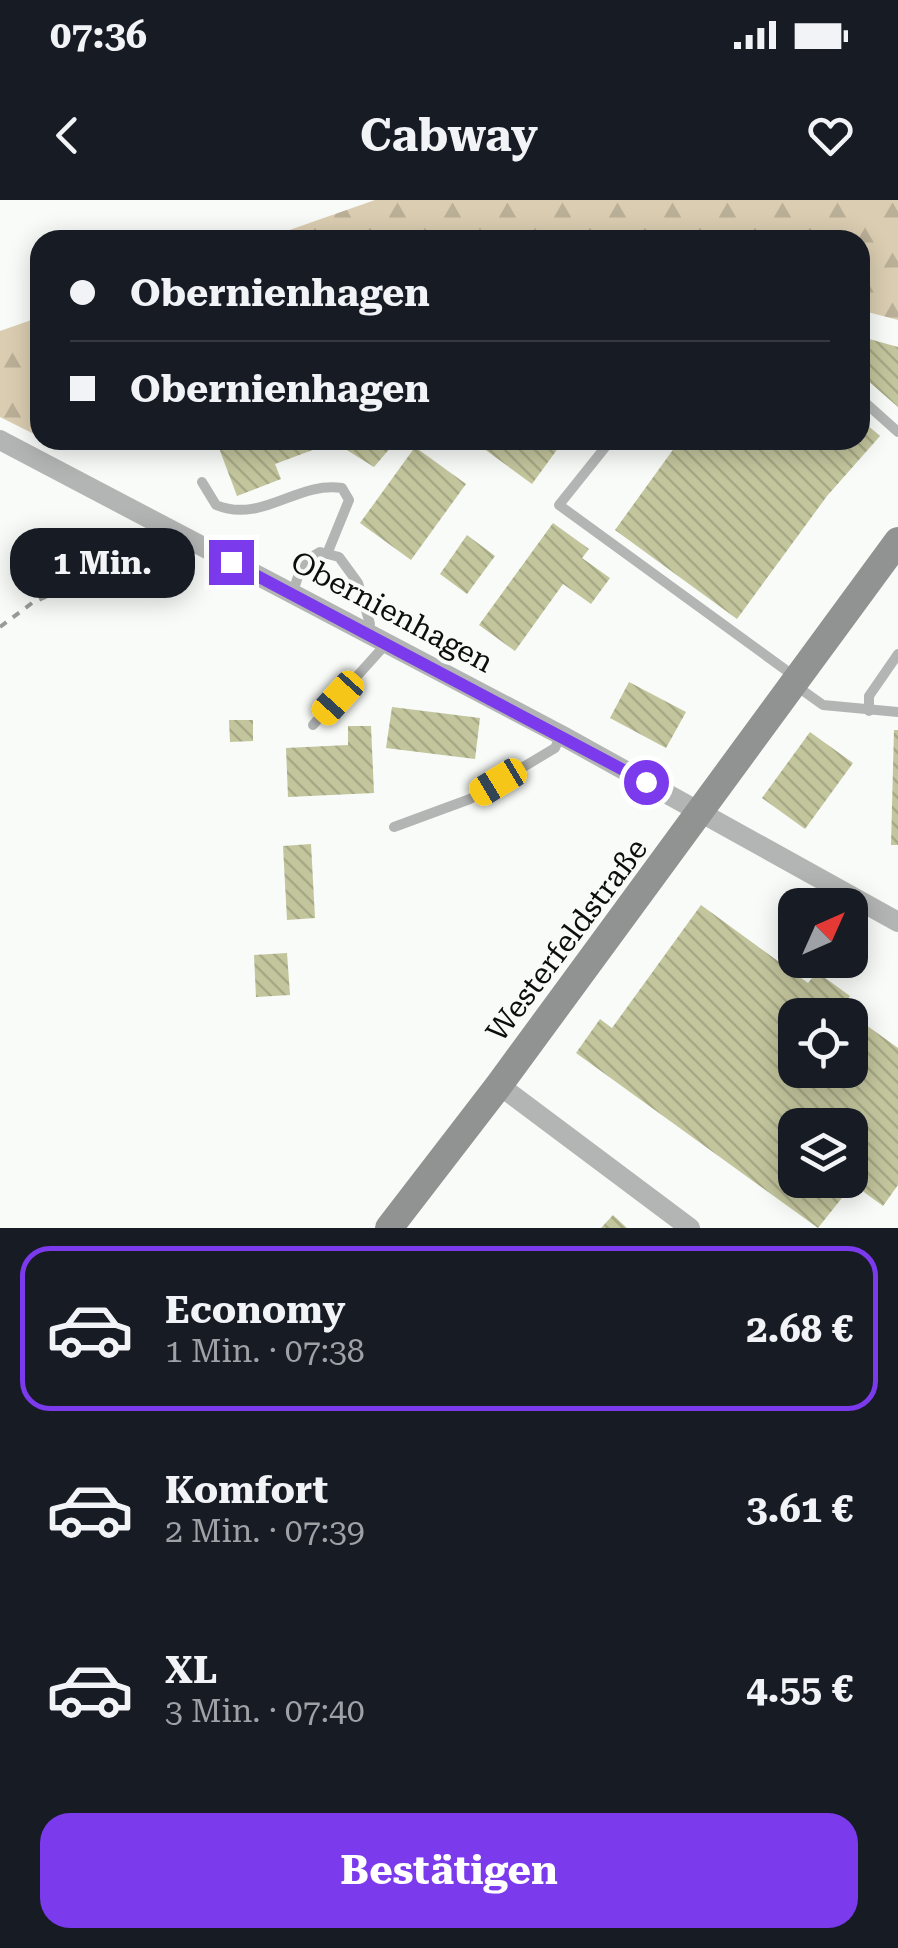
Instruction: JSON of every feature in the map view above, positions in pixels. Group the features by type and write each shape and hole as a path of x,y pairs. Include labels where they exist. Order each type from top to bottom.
{"street":[{"name":"Obernienhagen","path":"0,440 561,735 898,922"},
{"name":"Westerfeldstraße","path":"388,1228 499,1085 898,542"},
{"path":"499,1085 690,1228"}],"lane":[{"path":"870,407 898,432"},
{"path":"603,450 559,506 822,705 898,712"},
{"path":"202,482 216,506 247,513 328,486 342,488 350,500 327,554"},
{"path":"293,594 300,568 320,552 340,557 358,583 370,624 365,634"},
{"path":"313,725 386,644"},
{"path":"869,711 868,696 898,654"},
{"path":"394,827 470,799 555,748 561,735"}],"path":[{"path":"0,627 32,604 180,536"}],"green space":[{"path":"375,200 898,200 898,320 870,313 870,230 290,230"},
{"path":"30,320 30,432 0,417 0,331"}],"building":[{"path":"870,339 898,347 898,407 870,383"},
{"path":"870,428 880,436 870,447"},
{"path":"220,450 313,450 275,464 281,479 237,496"},
{"path":"347,450 388,450 374,467"},
{"path":"413,450 419,450 466,484 411,560 360,523"},
{"path":"486,450 557,450 532,484"},
{"path":"673,450 868,450 827,496 737,619 615,530"},
{"path":"553,523 589,549 582,558 610,578 591,604 563,584 515,651 479,625"},
{"path":"467,535 495,556 467,594 440,574"},
{"path":"629,682 686,712 666,748 610,718"},
{"path":"392,707 480,718 475,759 386,748"},
{"path":"229,720 253,720 253,741 230,742"},
{"path":"348,726 371,726 374,793 288,797 286,748 348,745"},
{"path":"894,730 898,730 898,845 891,845"},
{"path":"810,732 853,763 805,829 762,798"},
{"path":"311,844 315,918 287,920 283,846"},
{"path":"701,905 778,961 778,978 801,978 808,983 812,978 825,978 850,996 778,998 778,1088 868,1088 868,1026 898,1048 898,1185 883,1206 868,1195 868,1108 778,1108 778,1198 842,1198 818,1228 576,1053 600,1019 612,1028"},
{"path":"287,953 290,995 256,997 254,955"},
{"path":"613,1215 627,1228 601,1228"}],"route":[{"path":"231,562 646,782"}]}
